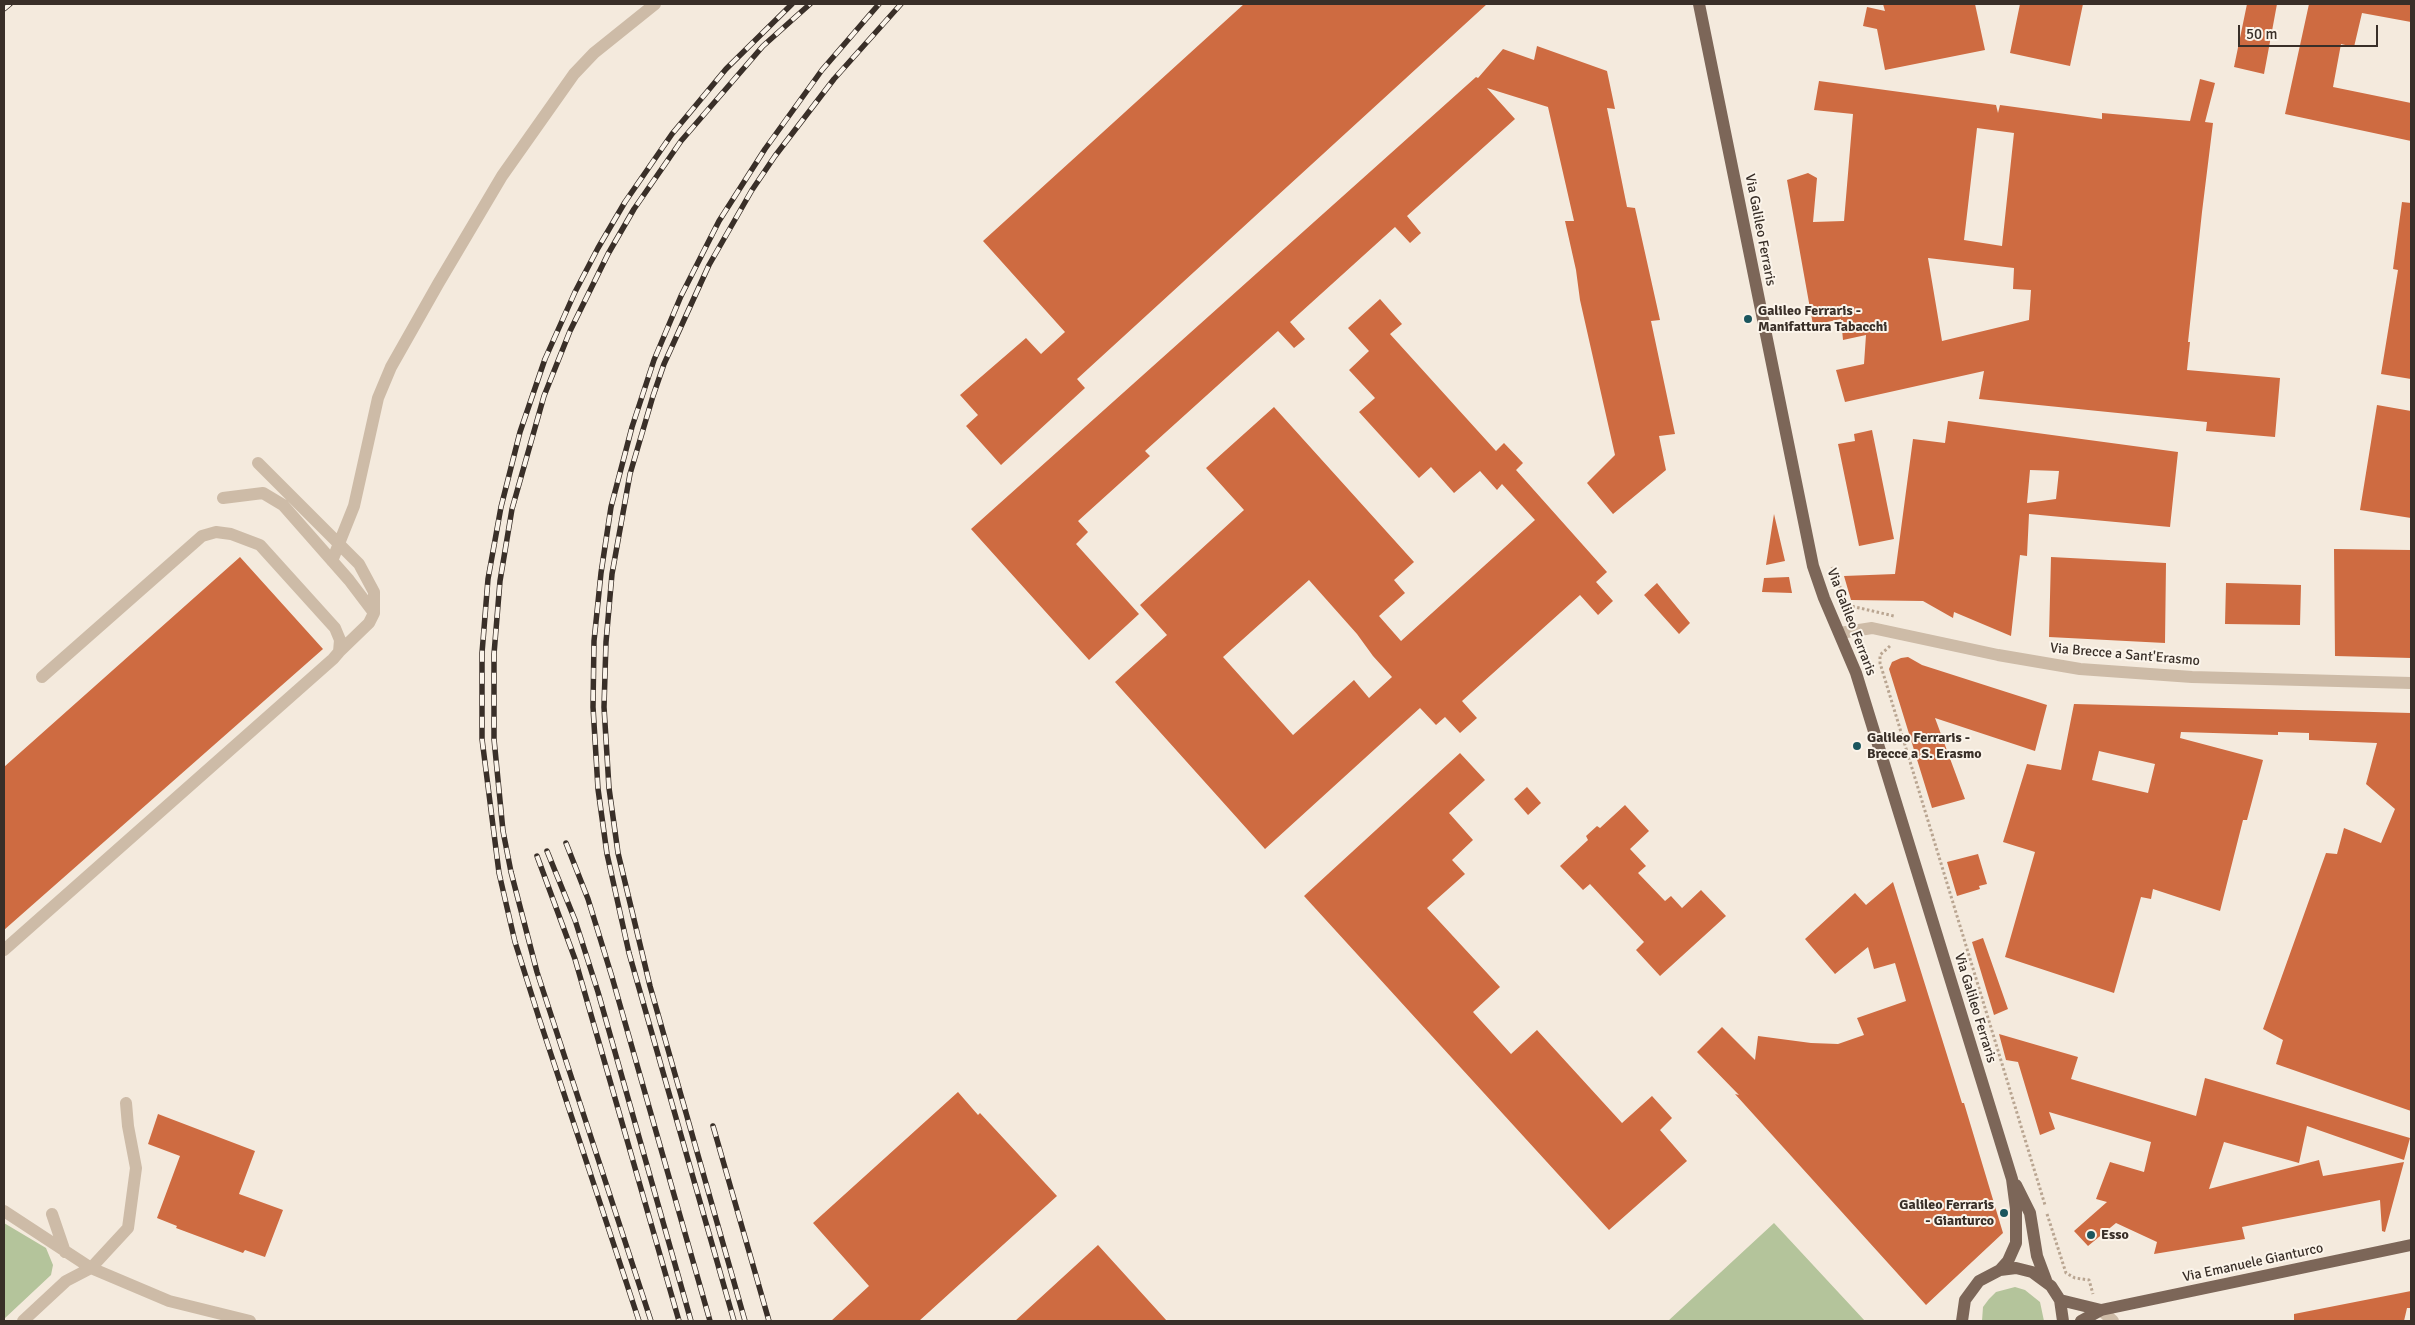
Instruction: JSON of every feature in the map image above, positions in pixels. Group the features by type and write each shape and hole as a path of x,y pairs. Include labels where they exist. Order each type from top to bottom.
{"main road":[{"name":"Via Galileo Ferraris","path":"1699,4 1812,560 1824,598 1856,673 2012,1179 2016,1208 2016,1243 2008,1261 2000,1270"},
{"name":"Via Galileo Ferraris","path":"2012,1179 2030,1213 2037,1256 2046,1280 2060,1300"},
{"name":"Via Emanuele Gianturco","path":"2081,1321 2101,1310 2411,1245"},
{"path":"1962,1321 1965,1300 1974,1286 1985,1276 2000,1270 2024,1270 2046,1280"},
{"path":"2060,1300 2064,1321"},
{"name":"Via Emanuele Gianturco","path":"2060,1300 2101,1310"}],"street":[{"path":"332,561 354,506 378,398 391,367 443,275 502,176 574,74 594,53 656,4"},
{"path":"4,950 333,659 369,623 374,613 374,592 369,580 358,564 258,463"},
{"path":"224,498 263,493 282,505 332,561 374,613"},
{"path":"42,677 202,536 216,532 231,534 260,545 335,628 340,640 339,652"},
{"name":"Via Brecce a Sant'Erasmo","path":"1840,633 1872,628 1998,656 2080,669 2192,677 2411,683"},
{"path":"23,1321 66,1281 91,1268 128,1228 136,1168 128,1126 126,1103"},
{"path":"4,1212 91,1268 169,1301 250,1321"},
{"path":"52,1214 65,1252"},
{"path":"2101,1310 2113,1321"}],"path":[{"path":"1812,560 1828,557 1844,597 1851,606 1891,614 1894,615 1894,619"},
{"path":"1891,644 1880,655 1880,663 2063,1268 2069,1276 2089,1280 2093,1291"}],"green space":[{"path":"4,1223 46,1248 53,1265 51,1275 4,1319"},
{"path":"1774,1223 1865,1321 1668,1321"},
{"path":"2015,1287 2025,1290 2040,1302 2044,1321 1982,1321 1983,1307 1989,1299 1996,1292"}],"building":[{"path":"1244,4 1487,4 1077,379 1085,388 1001,465 966,426 978,415 960,395 1026,338 1041,354 1065,332 983,241"},
{"path":"1883,4 1975,4 1985,50 1885,70 1877,29 1863,26 1867,7 1885,11"},
{"path":"2020,4 2083,4 2070,66 2010,53"},
{"path":"2247,4 2277,4 2264,74 2234,67"},
{"path":"2309,4 2411,4 2411,22 2362,13 2354,47 2341,44 2333,87 2411,103 2411,141 2285,114"},
{"path":"1537,46 1607,71 1615,109 1607,108 1627,207 1635,208 1660,320 1651,321 1675,434 1659,436 1666,470 1613,514 1587,483 1615,455 1580,300 1576,270 1565,221 1574,221 1548,107 1487,88 1515,119 1407,216 1421,233 1410,243 1395,227 1290,322 1305,339 1294,348 1278,331 1145,451 1150,456 1078,521 1088,532 1076,544 1139,614 1089,660 971,529 1476,77 1478,78 1503,49 1534,60"},
{"path":"2200,79 2215,83 2205,122 2213,123 2188,342 2190,342 2187,370 2280,378 2275,437 2206,431 2207,422 1979,399 1984,371 1845,402 1836,370 1864,364 1866,335 1843,340 1841,319 1813,325 1787,180 1808,173 1817,178 1813,222 1844,221 1853,114 1814,110 1819,81 1996,105 1998,113 2000,105 2102,119 2102,113 2190,121","holes":["1977,128 2014,133 2002,246 1964,240","1928,258 2014,268 2013,289 2031,290 2029,320 1942,341"]},
{"path":"2402,202 2411,203 2411,379 2381,374 2398,270 2393,269"},
{"path":"1380,299 1402,324 1390,334 1496,451 1504,443 1523,463 1516,470 1607,572 1596,582 1613,601 1598,615 1580,595 1462,701 1477,718 1460,733 1445,717 1436,725 1420,708 1265,849 1115,682 1167,635 1140,605 1244,510 1206,468 1274,407 1414,562 1394,580 1405,593 1379,616 1401,641 1535,520 1502,484 1497,490 1480,471 1454,493 1431,467 1419,478 1359,412 1375,398 1349,370 1369,351 1348,328","holes":["1309,580 1392,677 1369,698 1354,680 1293,735 1223,657"]},
{"path":"2377,405 2411,411 2411,518 2360,510"},
{"path":"1948,421 2178,452 2170,527 2029,514 2027,556 2020,555 2011,636 1954,612 1953,618 1923,601 1851,600 1844,576 1895,574 1913,439 1945,443","holes":["2030,470 2059,471 2056,499 2027,503"]},
{"path":"1872,430 1894,539 1859,546 1838,444 1855,441 1854,434"},
{"path":"1774,514 1785,561 1766,565"},
{"path":"2334,549 2411,550 2411,658 2335,656"},
{"path":"240,557 323,649 4,930 4,767"},
{"path":"2051,557 2166,563 2165,643 2049,637"},
{"path":"1789,577 1792,593 1762,592 1764,578"},
{"path":"1657,583 1690,623 1679,634 1644,595"},
{"path":"2226,583 2301,585 2300,625 2225,624"},
{"path":"1908,657 1922,665 2047,705 2035,751 1935,718 1965,799 1932,808 1889,669 1892,662"},
{"path":"2074,704 2411,713 2411,1111 2276,1064 2283,1040 2263,1029 2326,853 2337,854 2344,828 2381,843 2395,809 2366,784 2377,743 2309,740 2309,733 2278,732 2278,735 2181,732 2180,738 2263,760 2247,820 2243,820 2220,911 2153,889 2151,899 2141,897 2114,993 2005,957 2035,852 2003,842 2027,764 2061,770","holes":["2099,751 2155,764 2148,793 2092,780"]},
{"path":"1460,753 1485,780 1449,813 1473,840 1452,860 1465,874 1427,908 1500,987 1473,1012 1511,1054 1537,1030 1622,1123 1652,1096 1672,1118 1660,1130 1687,1161 1609,1230 1304,896"},
{"path":"1527,787 1541,803 1528,815 1514,799"},
{"path":"1625,805 1649,831 1630,849 1646,866 1638,873 1665,901 1671,896 1682,908 1701,890 1726,916 1660,976 1636,950 1644,942 1590,884 1583,890 1560,866 1588,840 1586,836 1597,826 1600,828"},
{"path":"1978,854 1987,884 1979,886 1980,889 1957,896 1947,862"},
{"path":"1893,882 1962,1103 1964,1103 2003,1233 1926,1305 1735,1094 1739,1095 1697,1052 1722,1027 1755,1060 1758,1036 1811,1043 1838,1044 1864,1035 1857,1018 1906,1001 1895,963 1874,969 1868,947 1835,974 1805,939 1855,893 1866,905"},
{"path":"1983,938 2008,1009 1994,1015 1972,942"},
{"path":"1999,1034 2078,1057 2071,1079 2196,1116 2205,1078 2410,1138 2404,1160 2307,1126 2299,1163 2224,1142 2209,1189 2319,1160 2323,1176 2404,1162 2385,1232 2382,1231 2380,1200 2242,1227 2245,1239 2154,1254 2157,1242 2116,1223 2088,1246 2074,1231 2107,1202 2096,1199 2110,1162 2144,1172 2151,1142 2049,1112 2055,1129 2040,1135 2018,1062 2006,1060"},
{"path":"958,1092 1057,1196 919,1321 831,1321 869,1286 813,1223"},
{"path":"158,1114 255,1151 239,1194 283,1210 265,1257 245,1250 243,1253 176,1228 177,1226 157,1218 180,1156 148,1144"},
{"path":"1098,1245 1167,1321 1015,1321"},
{"path":"2411,1291 2411,1308 2407,1308 2404,1321 2294,1321 2294,1314"}],"railway":[{"path":"4,9 10,4"},
{"path":"639,1321 515,942 499,873 482,739 482,653 488,579 501,507 520,432 545,359 575,292 598,248 625,202 672,134 726,69 792,4"},
{"path":"651,1321 537,972 511,872 503,831 494,739 494,654 500,581 512,509 544,396 570,331 608,254 634,209 681,141 763,46 810,4"},
{"path":"734,1321 629,953 607,854 598,789 593,707 594,641 601,573 611,507 632,427 654,360 681,296 719,221 765,149 822,70 879,4"},
{"path":"745,1321 650,986 618,853 609,788 604,707 606,642 612,574 630,474 653,396 664,364 709,265 752,190 775,156 834,79 901,4"},
{"path":"566,843 588,899 612,977 710,1321"},
{"path":"547,851 575,920 598,992 691,1321"},
{"path":"537,856 575,959 679,1321"},
{"path":"713,1126 769,1321"}],"place":[{"name":"Galileo Ferraris - Manifattura Tabacchi","path":"1748,319"},
{"name":"Galileo Ferraris - Brecce a S. Erasmo","path":"1857,746"},
{"name":"Galileo Ferraris - Gianturco","path":"2004,1213"},
{"name":"Esso","path":"2091,1235"}]}
